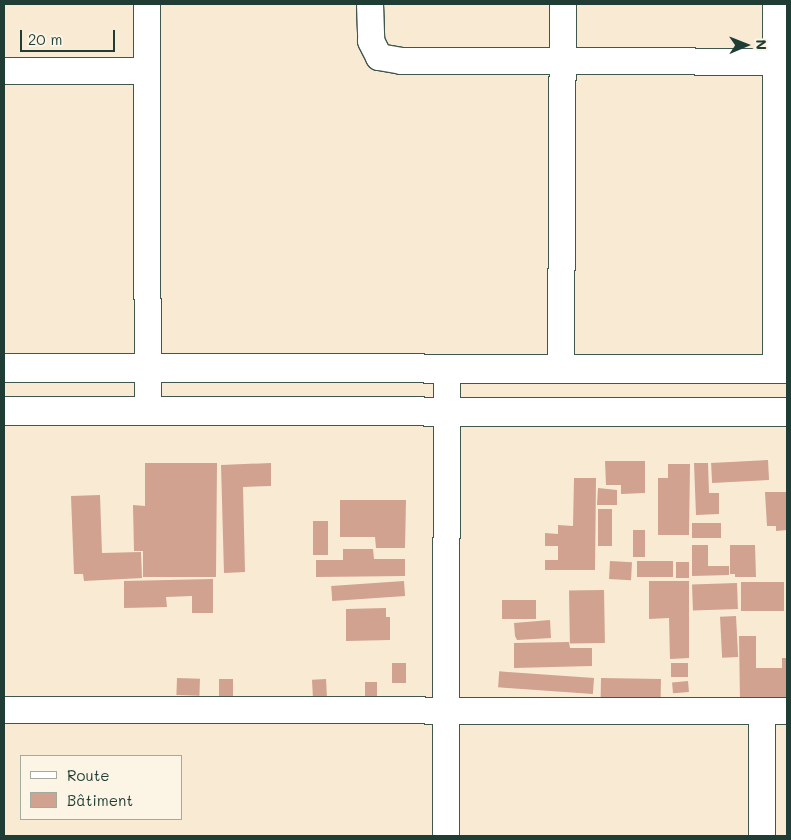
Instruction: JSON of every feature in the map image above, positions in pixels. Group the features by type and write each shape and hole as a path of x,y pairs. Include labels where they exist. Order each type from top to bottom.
{"street":[{"path":"147,4 148,411"},
{"path":"370,4 371,41 378,58 401,61 782,62"},
{"path":"561,369 563,4"},
{"path":"4,368 782,369 782,62 776,4"},
{"path":"4,71 147,71"},
{"path":"446,836 447,369"},
{"path":"4,411 787,412"},
{"path":"4,710 775,712 762,836"}],"building":[{"path":"768,460 769,480 712,483 711,463"},
{"path":"605,461 645,461 645,493 621,494 621,485 606,485"},
{"path":"145,463 217,463 216,577 143,577 143,551 134,551 133,505 145,506"},
{"path":"271,463 271,486 243,487 245,572 224,573 221,465"},
{"path":"694,463 708,463 709,493 719,493 719,514 696,515"},
{"path":"668,464 690,464 689,535 658,535 658,478 668,478"},
{"path":"574,478 596,478 595,570 545,570 545,560 558,560 558,546 545,546 545,533 558,534 558,525 573,526"},
{"path":"598,488 617,490 617,505 597,505"},
{"path":"765,492 786,492 787,530 776,531 776,526 767,526"},
{"path":"100,495 102,553 141,552 142,578 84,581 83,574 74,574 71,496"},
{"path":"340,500 406,500 405,548 376,548 375,537 340,537"},
{"path":"598,509 612,509 612,546 598,546"},
{"path":"313,521 328,521 328,555 313,555"},
{"path":"692,523 721,523 721,538 692,538"},
{"path":"633,530 645,530 645,557 633,557"},
{"path":"692,545 708,545 708,566 729,566 729,575 692,576"},
{"path":"730,545 755,545 756,577 735,577 735,574 730,574"},
{"path":"343,549 373,549 374,559 405,559 405,576 316,577 316,560 343,560"},
{"path":"610,561 632,562 631,580 609,579"},
{"path":"637,561 673,561 673,577 637,577"},
{"path":"676,562 689,562 689,578 676,578"},
{"path":"213,579 213,613 192,613 192,596 166,597 167,607 124,608 124,581"},
{"path":"404,581 405,596 332,601 331,586"},
{"path":"649,581 689,581 689,658 670,659 669,618 649,619"},
{"path":"741,582 784,582 784,611 741,611"},
{"path":"737,583 738,609 693,611 692,585"},
{"path":"604,590 605,643 570,644 569,591"},
{"path":"502,600 536,600 536,619 502,619"},
{"path":"386,608 386,617 390,617 390,640 346,641 346,609"},
{"path":"736,616 738,657 722,658 720,617"},
{"path":"550,620 551,638 517,640 514,623"},
{"path":"739,636 756,636 756,668 782,668 782,658 787,658 787,700 740,701"},
{"path":"569,642 570,648 592,648 592,666 514,668 514,643"},
{"path":"392,663 406,663 406,683 392,683"},
{"path":"671,663 688,663 688,677 671,677"},
{"path":"499,671 594,678 593,694 498,687"},
{"path":"177,678 200,679 199,696 176,695"},
{"path":"601,678 661,679 661,698 601,697"},
{"path":"219,679 233,679 233,709 219,709"},
{"path":"326,679 327,697 313,698 312,680"},
{"path":"688,681 689,692 673,693 672,682"},
{"path":"365,682 377,682 377,700 365,700"}]}
